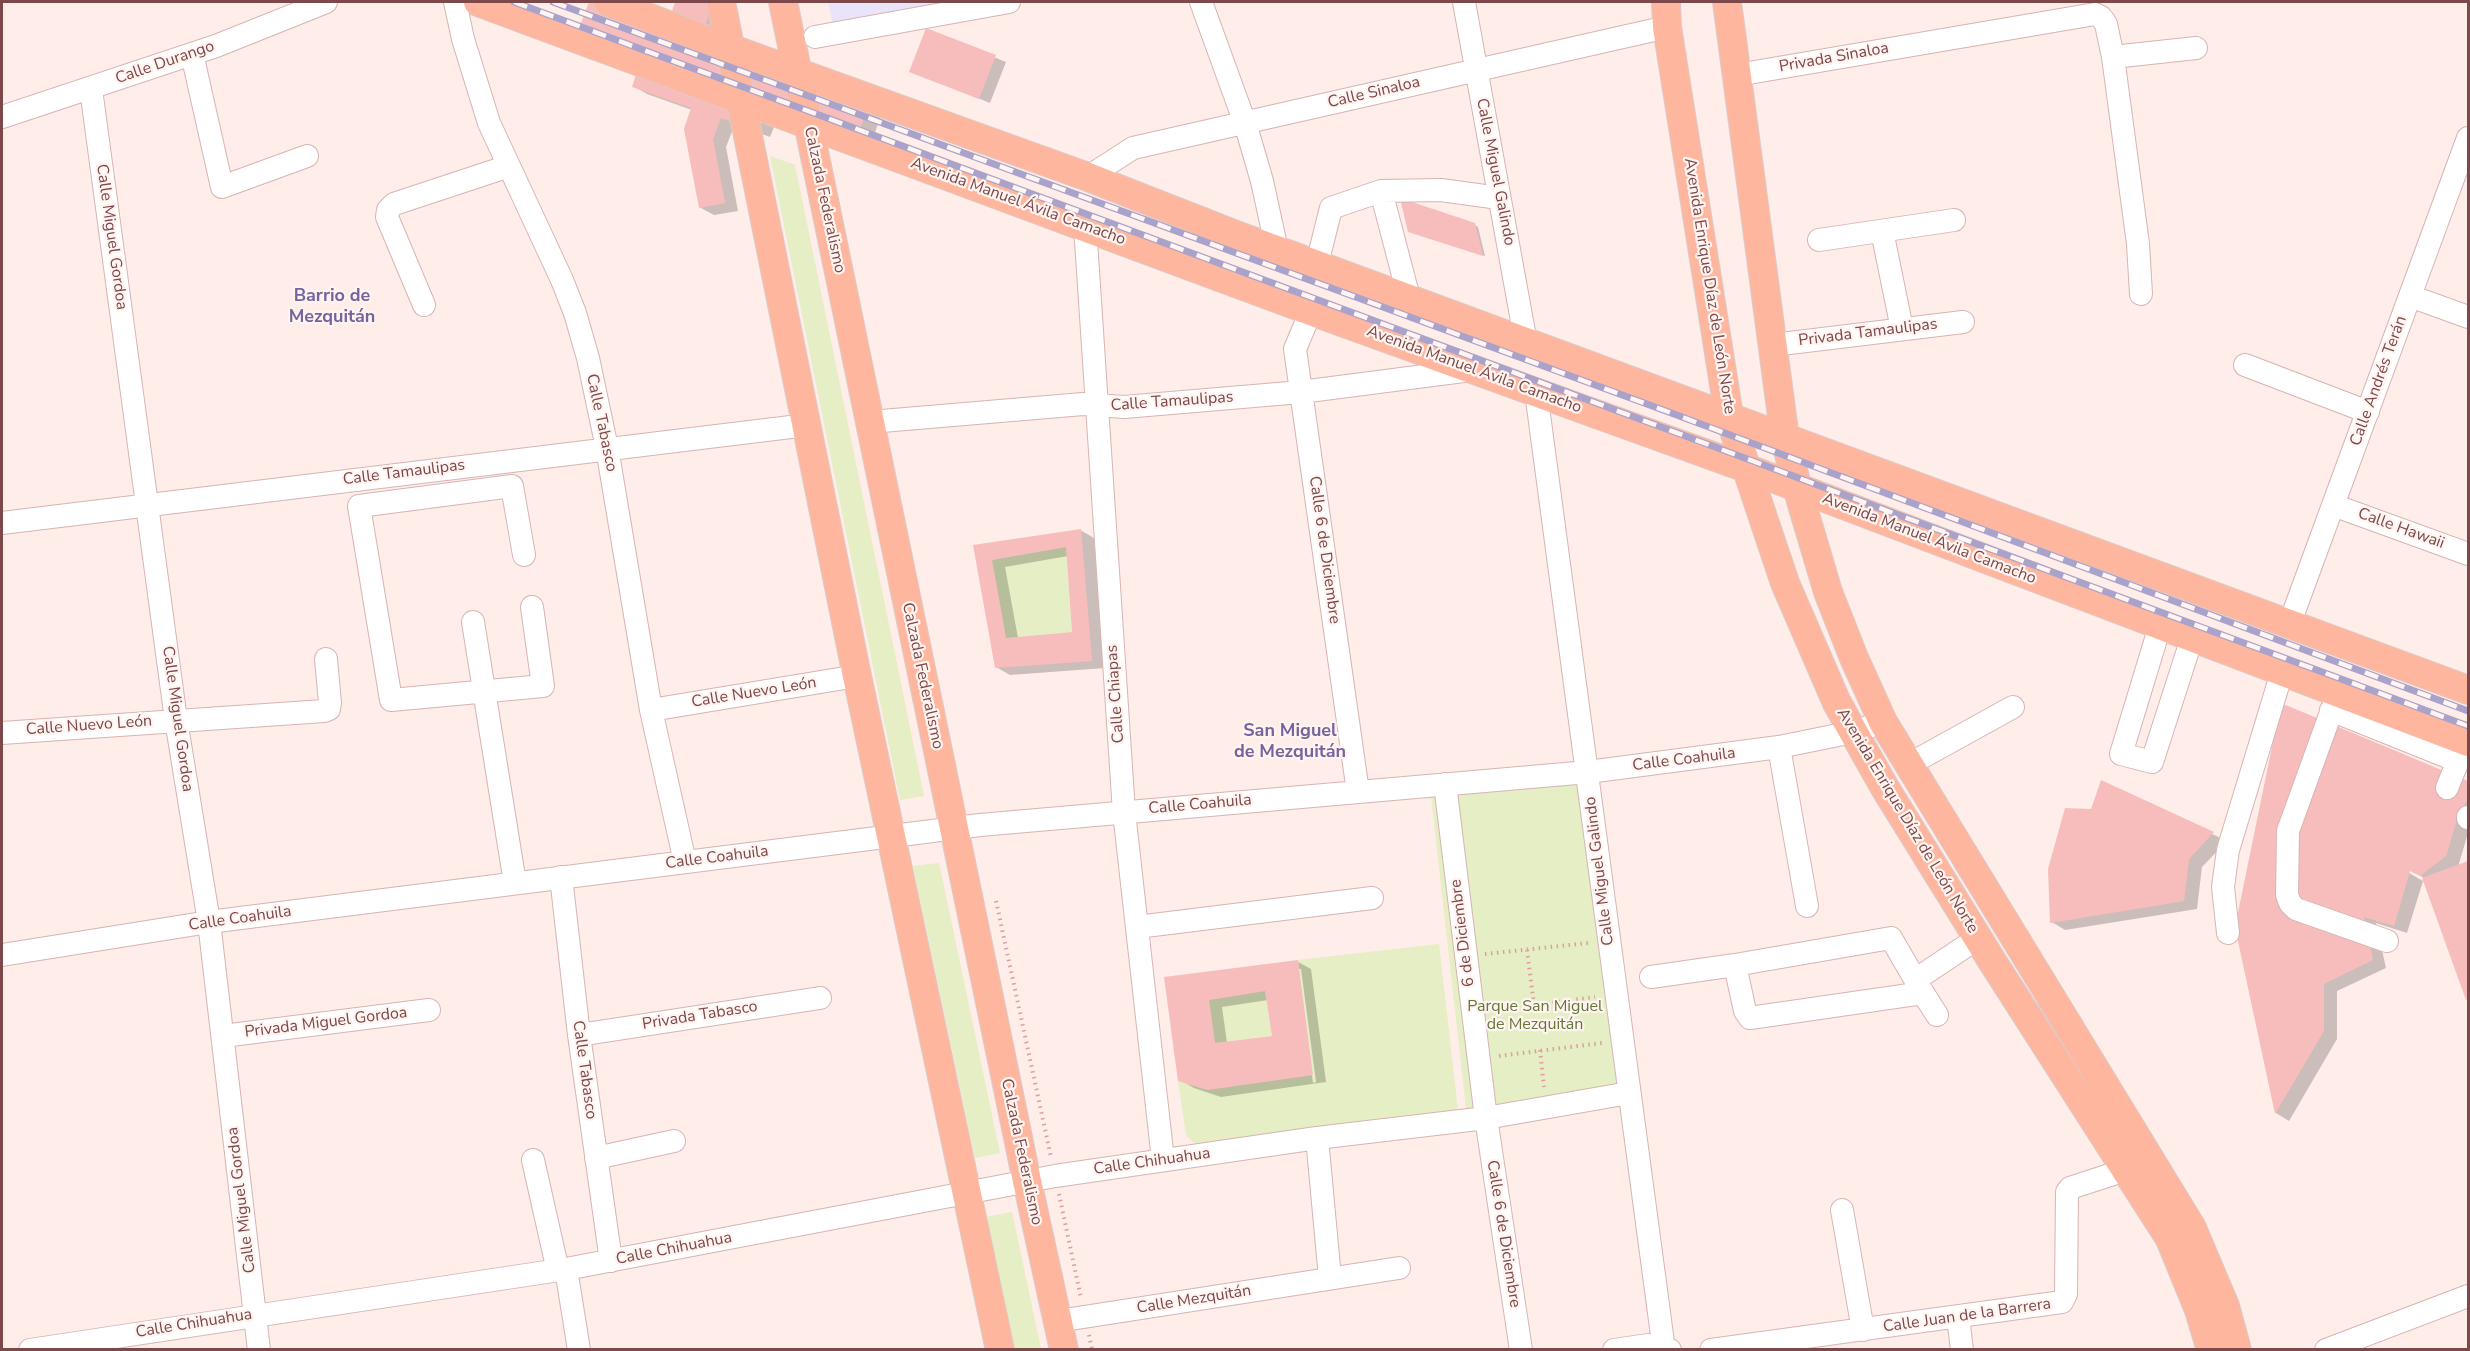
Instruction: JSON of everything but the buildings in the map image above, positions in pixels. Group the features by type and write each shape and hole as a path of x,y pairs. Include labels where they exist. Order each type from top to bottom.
{"main road":[{"name":"Avenida Manuel Ávila Camacho","path":"478,2 1311,311 1746,468 2282,672 2335,701 2465,749"},
{"path":"608,2 1088,177 1526,343 2469,690"},
{"path":"721,2 857,676 1000,1350"},
{"name":"Calzada Federalismo","path":"783,2 1064,1350"},
{"name":"Avenida Enrique Díaz de León Norte","path":"1727,2 1785,439 1797,489 1828,592 1883,722 2192,1228 2225,1306 2238,1350"},
{"name":"Avenida Enrique Díaz de León Norte","path":"1666,14 1729,416 1785,583 1837,703 1885,788 2170,1239 2199,1310 2211,1350"},
{"path":"1224,277 1236,235"}],"street":[{"name":"Calle Durango","path":"2,117 192,54 326,2"},
{"name":"Calle Tabasco","path":"456,2 463,39 489,123 562,280 575,313 588,358 607,448 651,710 685,862"},
{"path":"815,37 1009,2"},
{"path":"1201,2 1245,123 1262,181 1277,250"},
{"name":"Calle Miguel Galindo","path":"1464,2 1526,343"},
{"name":"Calle Sinaloa","path":"1088,177 1133,148 1476,70 1666,14"},
{"name":"Privada Sinaloa","path":"1737,75 2095,14 2101,17 2106,24 2113,57"},
{"path":"2141,294 2138,244 2113,57 2196,48"},
{"path":"192,54 222,187 307,156"},
{"name":"Calle Miguel Gordoa","path":"91,89 176,720 209,922 259,1350"},
{"name":"Calle Andrés Terán","path":"2289,625 2469,138"},
{"path":"424,305 387,217 388,210 394,204 508,166"},
{"path":"1317,264 1331,208 1381,191 1441,190 1499,198"},
{"path":"1381,191 1409,298"},
{"path":"1819,240 1954,220"},
{"name":"Calle Chiapas","path":"1085,226 1124,812 1163,1160"},
{"path":"1882,231 1902,330"},
{"path":"2410,296 2469,317"},
{"name":"Calle 6 de Diciembre","path":"1311,311 1295,349 1358,792"},
{"name":"Privada Tamaulipas","path":"1773,345 1963,322"},
{"path":"2245,365 2368,412"},
{"name":"Calle Tamaulipas","path":"870,422 1083,404 1097,407 1124,407 1301,392 1473,369"},
{"name":"Calle Miguel Galindo","path":"1536,392 1629,1093 1666,1349"},
{"name":"Calle Tamaulipas","path":"2,523 607,448 807,426"},
{"path":"524,555 512,486 359,506 391,700 543,686 532,607"},
{"name":"Calle Hawaii","path":"2333,505 2469,554"},
{"path":"473,622 515,883"},
{"path":"2160,626 2121,754 2152,762 2192,638"},
{"name":"Calle Nuevo León","path":"2,733 324,711 329,709 330,704 326,659"},
{"path":"2228,933 2223,887 2228,850 2282,672"},
{"name":"Calle Nuevo León","path":"651,710 857,676"},
{"path":"2335,701 2288,831 2287,894 2290,903 2296,909 2387,940"},
{"path":"1908,765 2013,707"},
{"name":"Calle Coahuila","path":"2,955 209,922 954,828 1588,772 1779,747 1853,732 1883,722"},
{"path":"1779,747 1806,906"},
{"path":"2447,788 2465,749"},
{"name":"6 de Diciembre","path":"1445,784 1486,1118"},
{"name":"Calle Tabasco","path":"561,878 579,1035 611,1261"},
{"path":"1137,927 1372,898"},
{"path":"1735,965 1745,1011 1750,1018 1916,980 1975,932"},
{"path":"1651,977 1891,938 1937,1015"},
{"name":"Privada Tabasco","path":"579,1035 820,998"},
{"name":"Privada Miguel Gordoa","path":"223,1036 429,1010"},
{"name":"Calle Chihuahua","path":"30,1350 255,1314 562,1270 1027,1181 1317,1138 1486,1118 1629,1093"},
{"name":"Calle 6 de Diciembre","path":"1486,1118 1521,1350"},
{"path":"1317,1138 1330,1278"},
{"path":"596,1158 674,1141"},
{"path":"533,1160 562,1270 579,1350"},
{"name":"Calle Juan de la Barrera","path":"1711,1350 2062,1302 2066,1294 2067,1192 2070,1188 2113,1174"},
{"path":"1842,1210 1863,1329"},
{"name":"Calle Mezquitán","path":"1058,1321 1399,1268"},
{"path":"2326,1350 2469,1296"},
{"path":"1958,1317 1962,1350"},
{"path":"1614,1350 1648,1345 1666,1349"}],"path":[{"path":"1466,956 1589,943"},
{"path":"1527,950 1534,1005"},
{"path":"1473,1013 1596,997"},
{"path":"1479,1058 1602,1043"},
{"path":"1540,1050 1545,1090"}],"shaded area":[{"path":"828,2 943,2 832,22"}],"green space":[{"path":"770,156 795,165 924,796 900,800"},
{"path":"1066,547 1072,632 1006,638 992,560"},
{"name":"Parque San Miguel de Mezquitán","path":"1581,782 1624,1092 1467,1117 1431,796"},
{"path":"939,863 1000,1153 975,1158 913,866"},
{"path":"1439,944 1458,1110 1196,1145 1186,1135 1178,1081 1207,1090 1313,1075 1298,960"},
{"path":"1265,991 1272,1036 1215,1043 1209,1000"},
{"path":"1012,1212 1041,1349 1013,1349 985,1217"}],"railway":[{"path":"514,2 2468,726"},
{"path":"553,2 1674,414 2468,711"}],"district":[{"name":"Barrio de Mezquitán","path":"332,307"},
{"name":"San Miguel de Mezquitán","path":"1290,742"}]}
